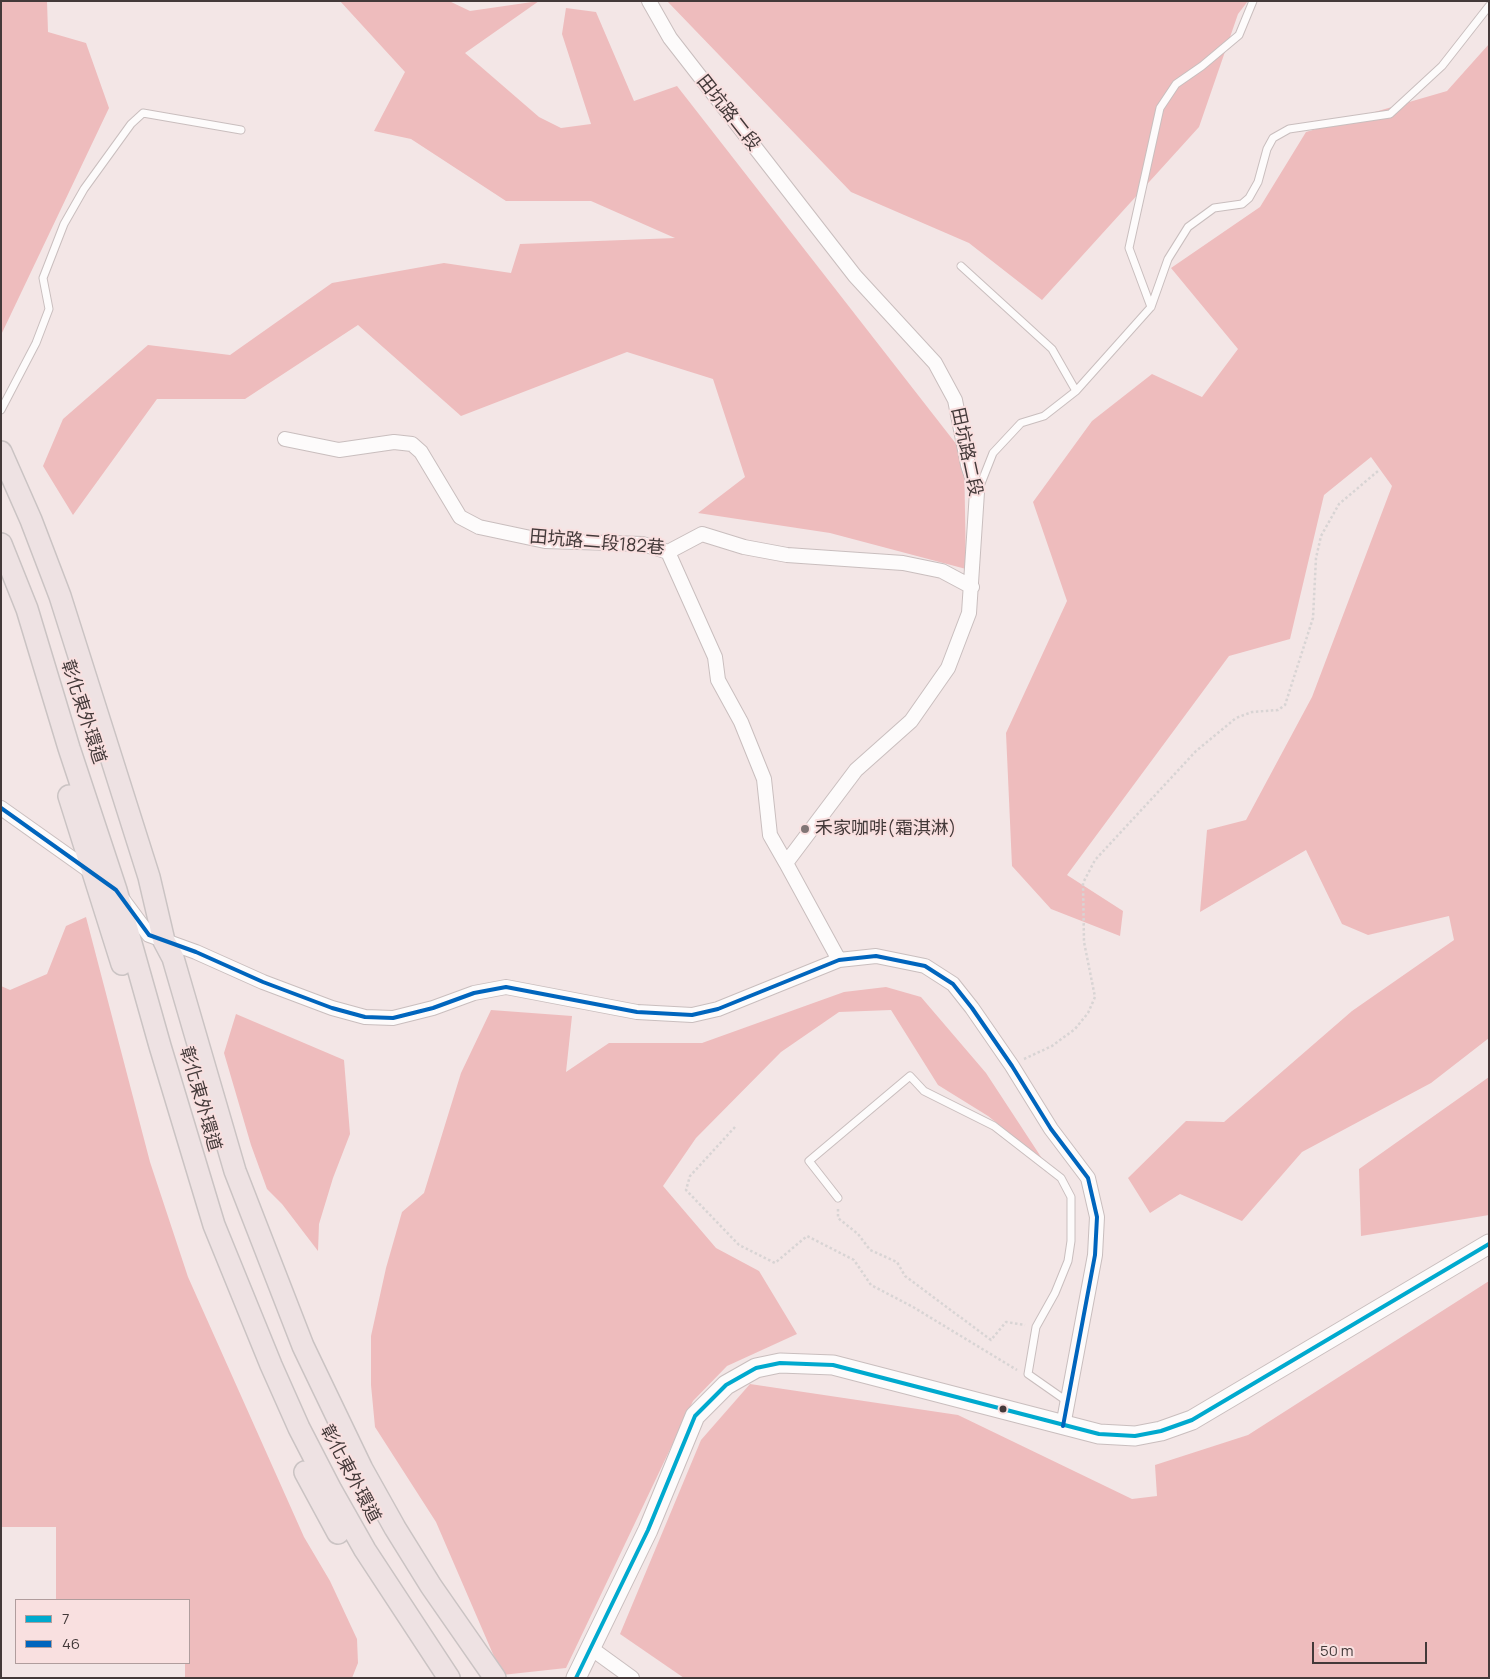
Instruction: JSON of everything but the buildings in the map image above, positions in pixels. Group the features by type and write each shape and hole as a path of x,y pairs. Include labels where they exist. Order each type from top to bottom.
{"main road":[{"path":"1,452 31,520 54,598"},
{"name":"彰化東外環道","path":"1,486 54,598 156,938 157,948 188,1036 241,1211 350,1477 383,1537 426,1590 478,1678"},
{"name":"彰化東外環道","path":"1,544 20,612 69,748 116,890 153,1048 208,1228 265,1369 299,1428 396,1612 449,1678"},
{"path":"1,584 20,612 94,874 153,1048"},
{"path":"576,1678 592,1649 648,1530 695,1416 726,1385 756,1368 780,1363 833,1365 1063,1426 1099,1434 1135,1436 1161,1431 1192,1420 1489,1244"},
{"path":"426,1590 495,1678"},
{"path":"396,1612 432,1678"}],"street":[{"name":"田坑路二段","path":"649,1 670,38 854,276 935,363 955,400 968,465 977,492 969,613 948,668 911,721 856,770 786,863"},
{"name":"田坑路二段182巷","path":"285,439 339,450 394,442 412,444 421,452 460,517 479,527 545,541 643,544 668,552 702,534 744,547 787,555 903,563 942,571 972,587"},
{"path":"668,552 715,657 718,680 741,722 764,779 770,835 839,960"},
{"path":"1,808 116,890 156,938 332,1008 366,1017 393,1018 433,1008 474,993 506,987 638,1012 692,1015 718,1009 839,960 876,956 925,966 953,984 1012,1066 1051,1129 1088,1178 1097,1217 1095,1255 1063,1426"},
{"path":"592,1649 632,1678"}],"lane":[{"path":"1151,307 1129,248 1160,108 1176,84 1202,66 1239,35 1253,1"},
{"path":"977,492 993,453 1021,423 1044,416 1076,391 1151,307 1168,259 1188,227 1214,208 1242,204 1249,198 1258,182 1267,149 1273,138 1289,129 1390,114 1442,66 1489,6"},
{"path":"1,410 36,343 49,309 43,278 64,224 84,189 131,124 143,114 241,130"},
{"path":"961,266 1052,349 1076,391"},
{"path":"838,1198 809,1161 910,1076 924,1091 994,1126 1061,1178 1072,1197 1071,1241 1068,1261 1055,1293 1036,1327 1028,1374 1068,1402"}],"path":[{"path":"1012,1066 1052,1046 1075,1028 1088,1012 1095,997 1084,942 1083,884 1094,860 1196,751 1236,718 1252,712 1278,710 1286,705 1313,618 1316,558 1321,536 1339,504 1378,471"},
{"path":"735,1127 690,1176 686,1190 739,1245 775,1263 807,1236 854,1260 871,1285 913,1307 1018,1371 1028,1374"},
{"path":"838,1198 838,1218 858,1234 870,1250 897,1262 905,1276 991,1340 1006,1322 1036,1327"}],"shaded area":[{"path":"1,1 47,1 48,32 86,43 109,108 1,335"},
{"path":"340,1 449,1 470,11 539,1 465,53 539,117 561,128 591,124 562,34 566,8 596,12 634,101 677,86 964,454 966,569 830,533 698,513 745,477 713,379 627,352 461,416 358,325 245,399 157,399 73,515 43,466 63,419 148,345 230,355 332,283 444,263 511,273 520,244 675,238 591,201 506,201 411,139 374,131 405,72"},
{"path":"667,1 1248,1 1238,14 1199,127 1042,300 969,243 851,192"},
{"path":"1489,44 1489,1038 1431,1083 1302,1152 1242,1221 1180,1194 1150,1213 1128,1178 1186,1121 1224,1122 1352,1011 1454,940 1449,916 1368,935 1342,924 1306,850 1200,912 1207,830 1246,820 1312,697 1392,486 1371,457 1324,495 1290,639 1229,656 1067,875 1123,911 1120,936 1051,909 1012,866 1006,733 1067,601 1033,502 1092,421 1152,374 1202,397 1238,349 1171,268 1260,207 1306,132 1447,91"},
{"path":"86,917 150,1162 188,1277 304,1537 330,1581 357,1639 358,1663 352,1678 185,1678 185,1664 190,1664 190,1599 56,1599 56,1527 1,1527 1,986 10,990 47,974 66,926"},
{"path":"886,987 921,997 986,1073 1043,1160 988,1116 938,1085 891,1010 839,1012 781,1052 696,1138 663,1186 716,1248 759,1271 797,1334 727,1366 693,1401 566,1668 502,1675 436,1522 375,1427 371,1385 371,1336 386,1268 402,1212 424,1193 461,1073 491,1010 572,1016 566,1072 609,1043 702,1043 844,992"},
{"path":"236,1014 344,1060 350,1134 333,1178 319,1224 318,1251 282,1204 267,1189 251,1145 224,1053"},
{"path":"1489,1077 1489,1215 1361,1236 1359,1169"},
{"path":"1489,1281 1489,1678 684,1678 620,1634 701,1440 750,1384 958,1415 1132,1499 1157,1496 1155,1465 1248,1435"}],"transit line":[{"name":"46","path":"1,808 116,890 149,935 196,952 263,982 332,1008 365,1017 393,1018 433,1008 474,993 506,987 637,1012 692,1015 718,1009 839,960 876,956 925,966 953,984 972,1008 1012,1066 1051,1129 1088,1178 1097,1217 1095,1255 1063,1426"},
{"name":"7","path":"576,1678 648,1530 695,1416 726,1385 756,1368 780,1363 833,1365 1099,1434 1135,1436 1161,1431 1192,1420 1489,1244"}],"place":[{"name":"禾家咖啡(霜淇淋)","path":"805,829"}]}
